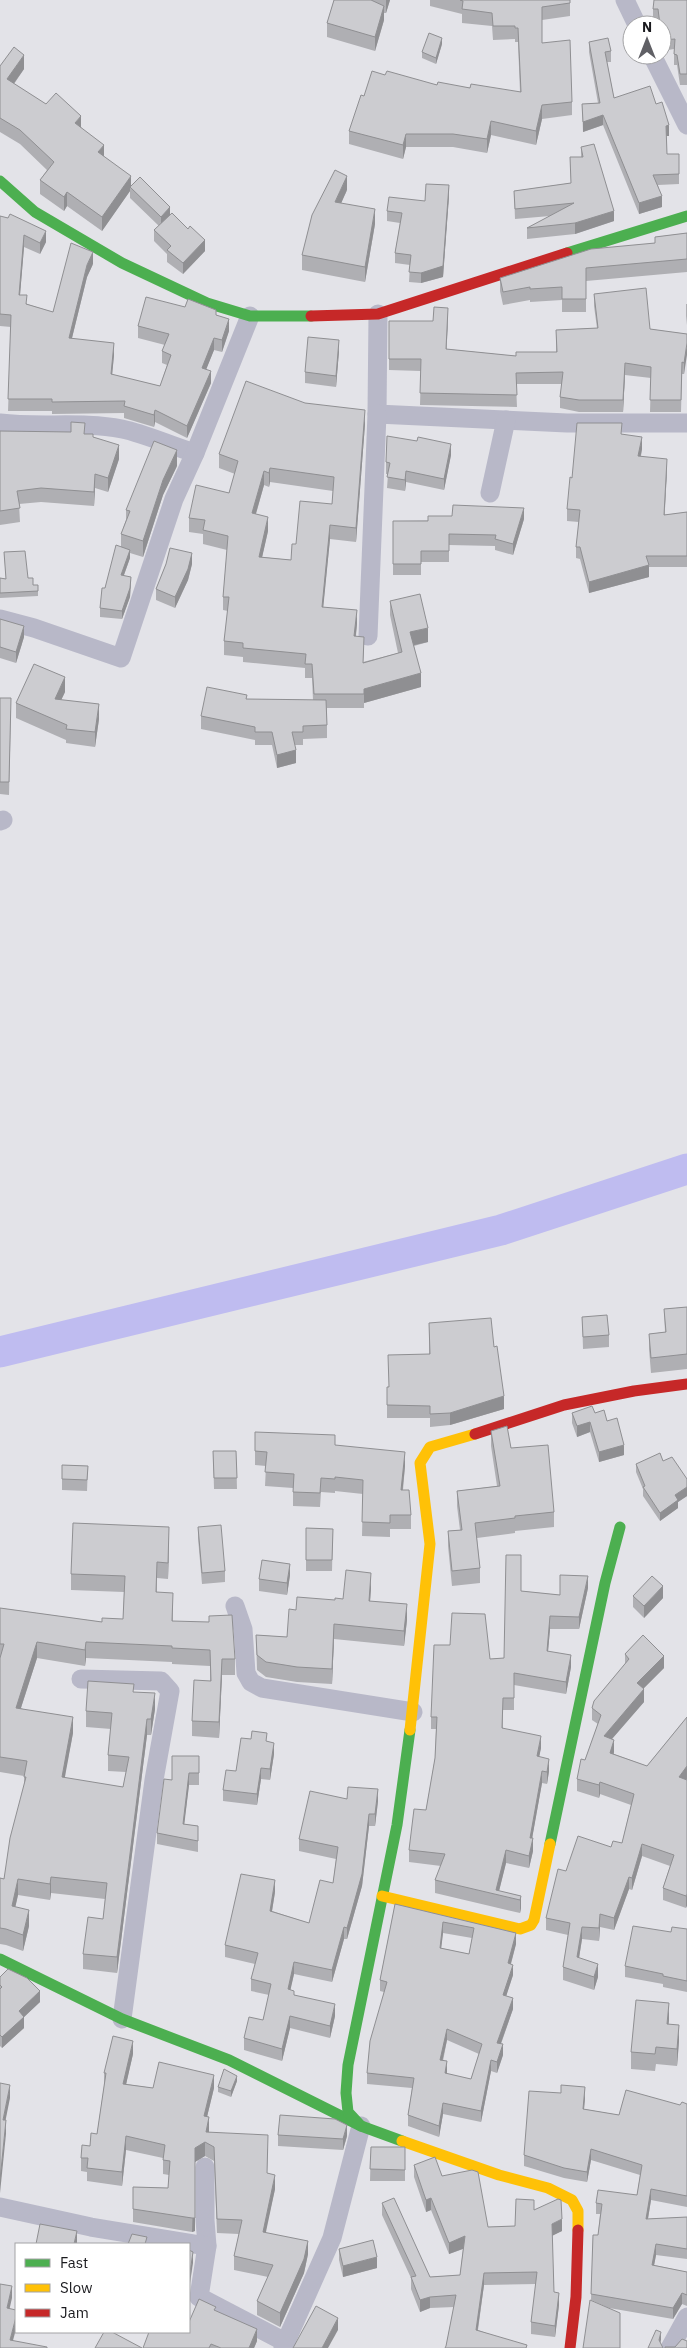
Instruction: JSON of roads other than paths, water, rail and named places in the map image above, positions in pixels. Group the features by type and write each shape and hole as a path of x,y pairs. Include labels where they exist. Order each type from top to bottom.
{"street":[{"path":"657,65 687,125"},
{"path":"0,181 35,212 122,262 207,303 250,316 292,317 378,314 615,237 687,216"},
{"path":"368,636 377,414 378,314"},
{"path":"0,619 34,628 120,658 174,499 195,454 250,316"},
{"path":"377,414 567,423 687,423"},
{"path":"490,493 506,420"},
{"path":"0,423 24,426 69,425 122,429 195,454"},
{"path":"361,2126 348,2112 346,2093 348,2065 396,1825 413,1712 430,1544 420,1463 430,1447 480,1434 564,1405 634,1391 687,1384"},
{"path":"382,1896 520,1929 530,1925 534,1920 605,1583 620,1527"},
{"path":"235,1606 243,1629 246,1673 250,1682 262,1688 413,1712"},
{"path":"82,1679 161,1681 170,1691 154,1780 122,2019"},
{"path":"0,1959 122,2019 229,2060 361,2126 499,2175 548,2188 572,2200 578,2211 576,2297 570,2348"},
{"path":"205,2167 207,2246 199,2296 284,2345 332,2238 361,2126"},
{"path":"0,2207 91,2227 189,2243"},
{"path":"190,2243 207,2246"},
{"path":"670,2348 687,2316"}],"waterway":[{"path":"0,1352 501,1230 687,1169"}]}
